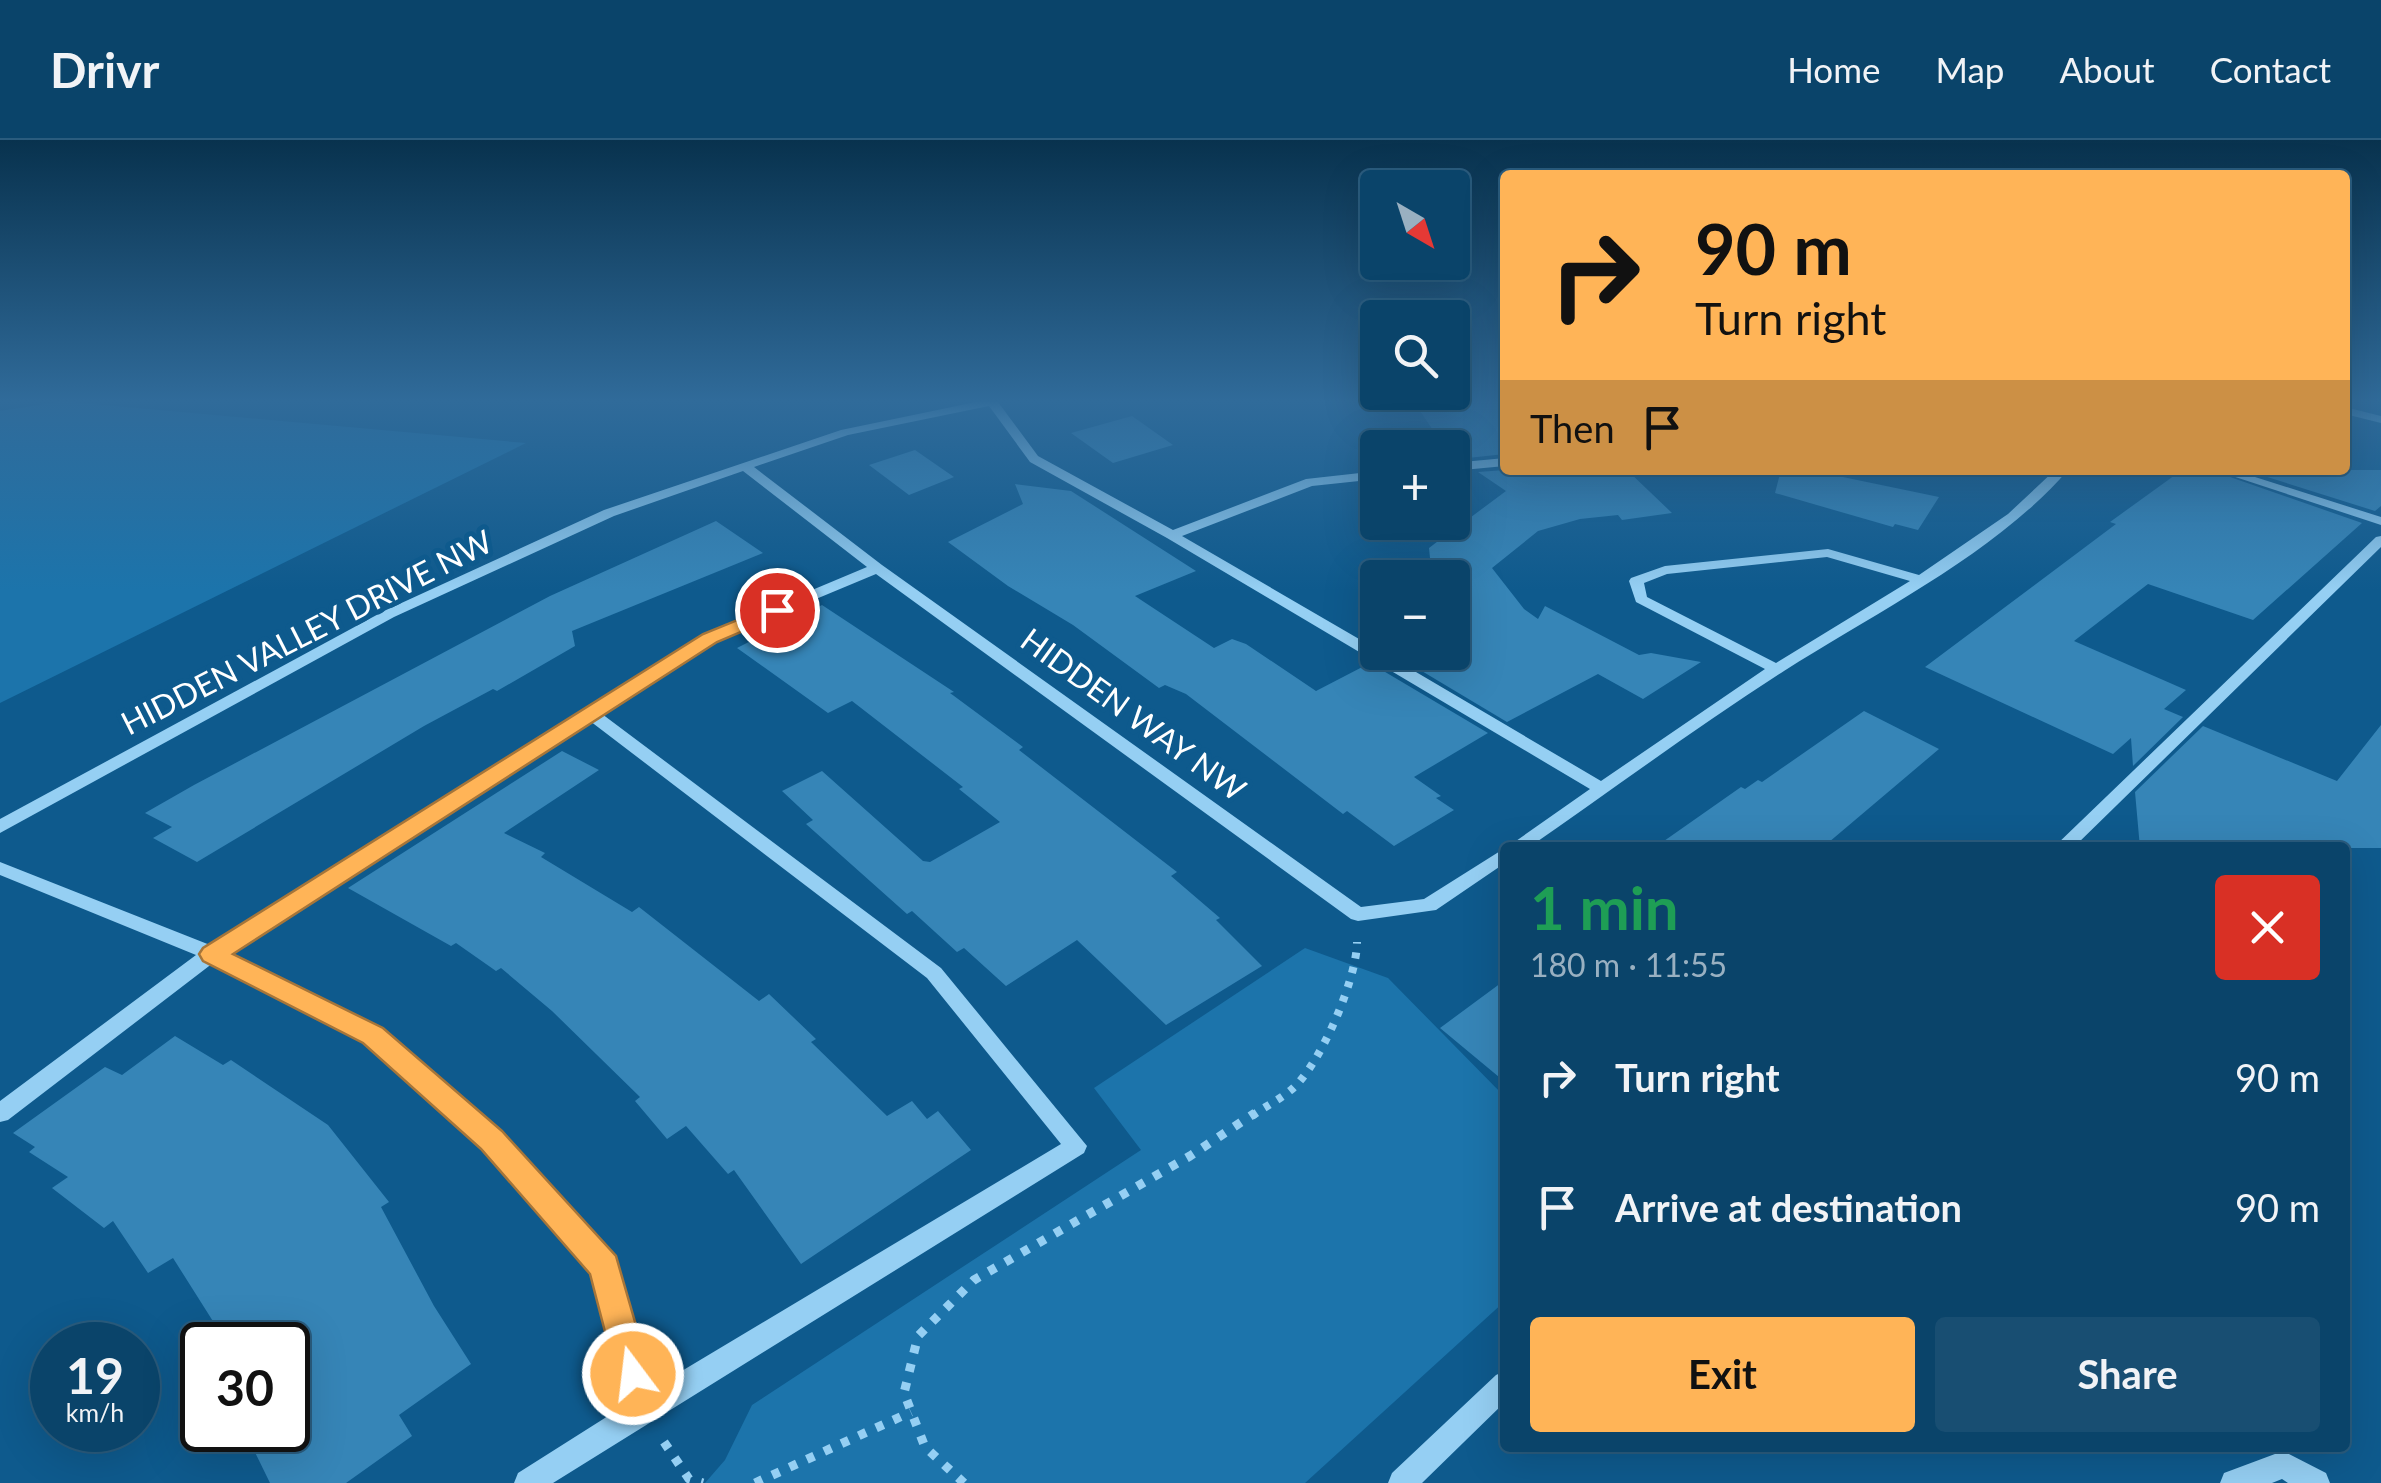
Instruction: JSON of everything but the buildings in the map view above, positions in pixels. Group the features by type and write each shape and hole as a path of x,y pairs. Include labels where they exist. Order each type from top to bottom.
{"street":[{"name":"HIDDEN VALLEY DRIVE NW","path":"0,827 389,614 610,513 748,465"},
{"path":"1044,465 1172,535 1604,789"},
{"name":"HIDDEN WAY NW","path":"744,466 877,568 1358,914"},
{"path":"1524,842 1776,669 1921,580 2013,517 2057,475"},
{"path":"2236,475 2381,521"},
{"path":"1172,535 1310,482 1360,477"},
{"path":"2068,842 2381,540"},
{"path":"1776,669 1641,599 1636,581 1665,570 1828,552 1921,580"},
{"path":"0,1113 212,954 710,638 877,568"},
{"path":"528,1483 1076,1146 934,974 590,713"},
{"path":"1358,914 1428,904 1500,857"},
{"path":"0,868 212,954 373,1035 492,1140 604,1266 642,1410"},
{"path":"1402,1483 1500,1389"},
{"path":"2234,1483 2283,1465 2316,1483"}],"path":[{"path":"964,1483 925,1447 904,1393 918,1336 974,1280 1174,1165 1294,1088 1336,1021 1357,960 1358,914"},
{"path":"642,1410 690,1478 704,1483"},
{"path":"755,1483 910,1412"}],"shaded area":[{"path":"0,465 482,465 0,703"},
{"path":"1305,948 1388,978 1500,1092 1500,1306 1305,1483 705,1483 725,1460 752,1405 1141,1150 1094,1088"}],"route":[{"path":"633,1374 604,1266 492,1140 373,1035 212,954 710,638 777,610"}]}
